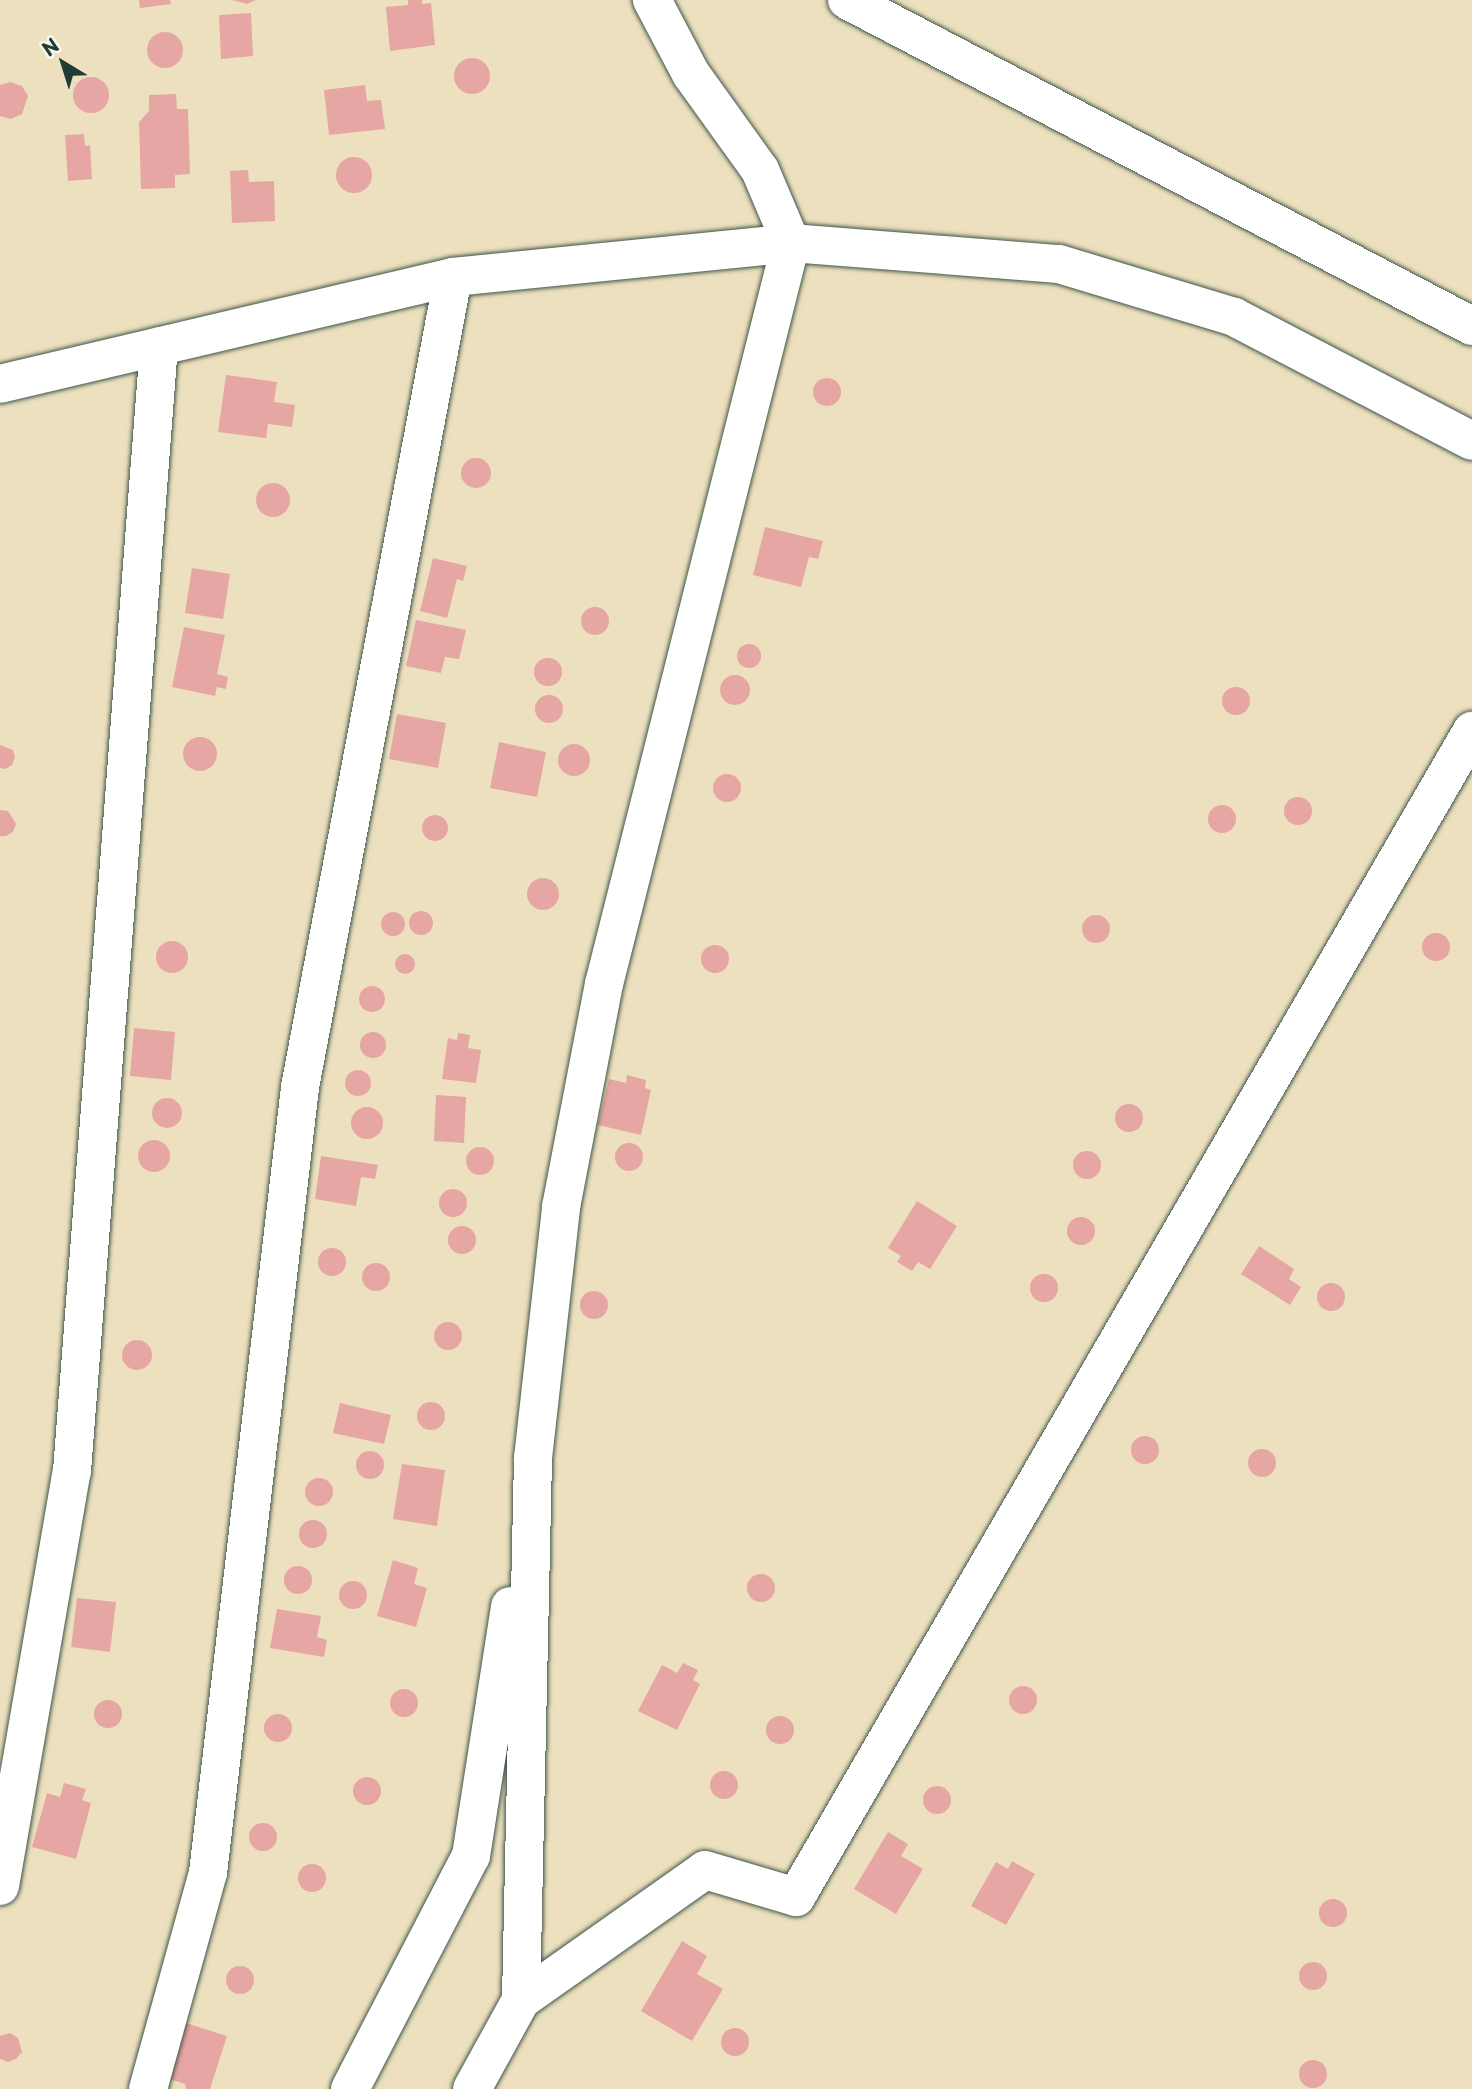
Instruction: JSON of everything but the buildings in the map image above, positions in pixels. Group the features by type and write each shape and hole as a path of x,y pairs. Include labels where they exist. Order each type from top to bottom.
{"street":[{"path":"350,2089 471,1856 533,1458 561,1207 604,984 790,243 760,170 691,74 652,0"},
{"path":"847,0 1472,326"},
{"path":"0,384 453,277 790,243 1059,264 1234,317 1472,441"},
{"path":"148,2089 208,1873 300,1087 453,277"},
{"path":"0,1886 72,1471 159,346"},
{"path":"472,2089 521,2000 705,1870 796,1897 1472,731"},
{"path":"521,2000 533,1458"}]}
